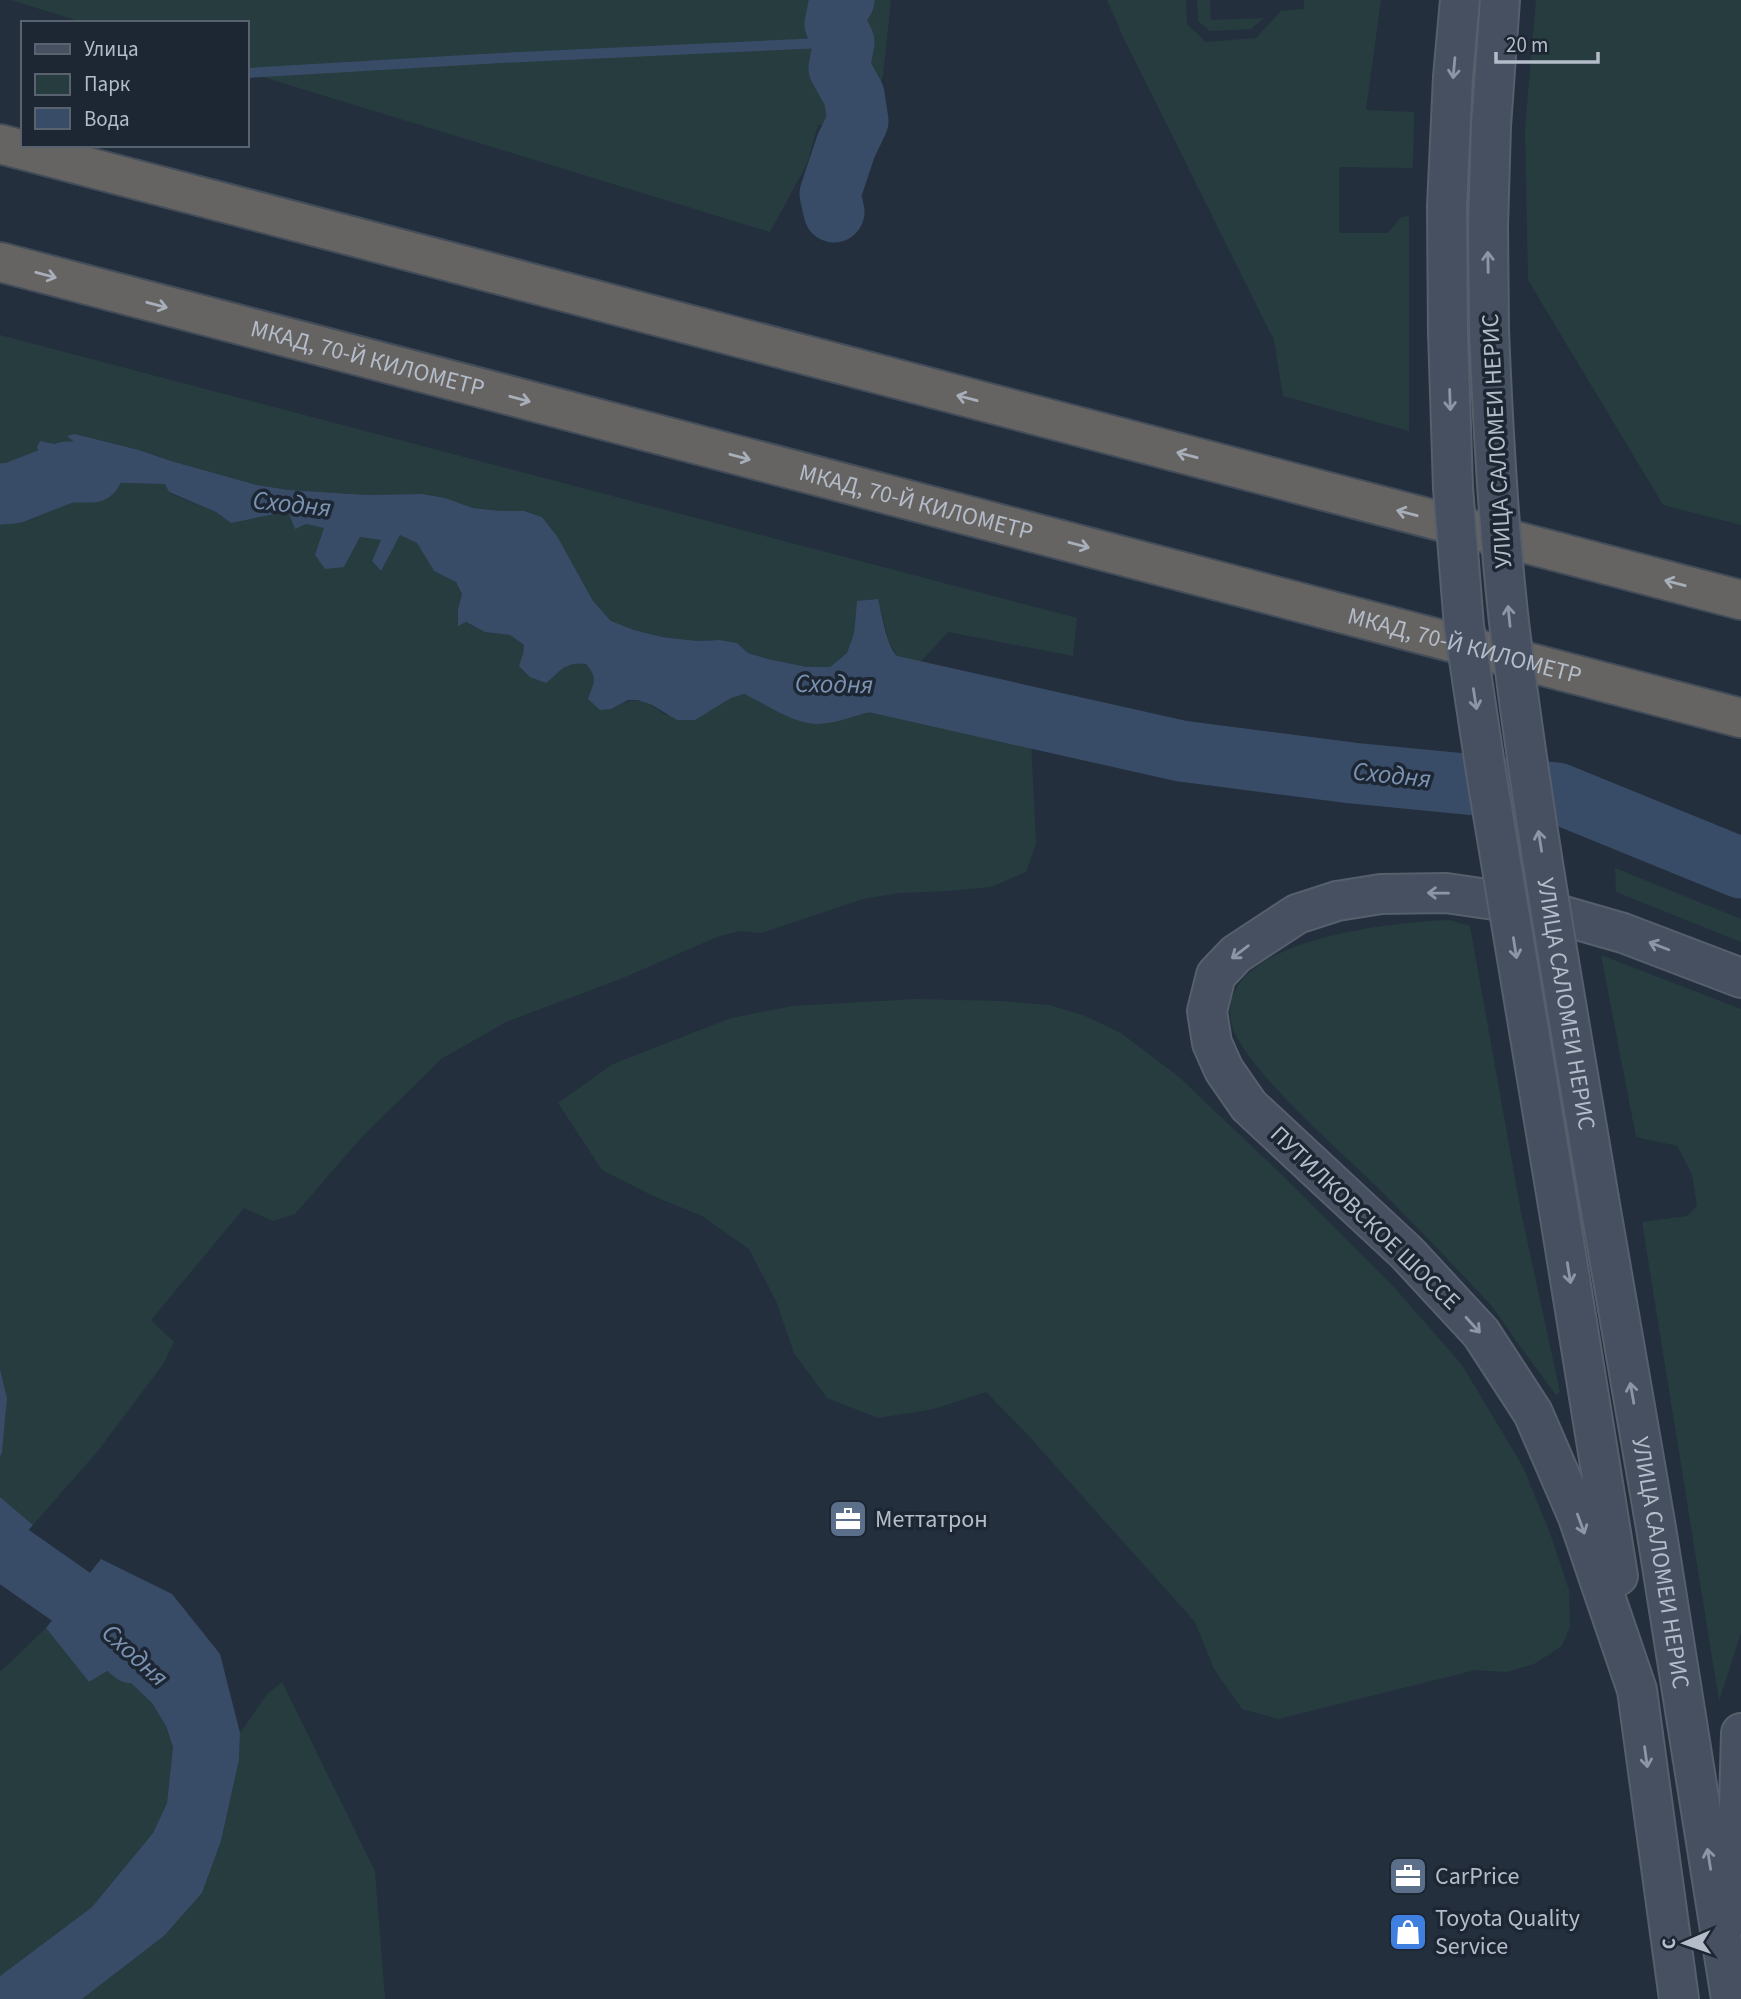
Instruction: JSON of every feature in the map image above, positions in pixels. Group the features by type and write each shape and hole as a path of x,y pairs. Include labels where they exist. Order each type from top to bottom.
{"highway":[{"path":"0,144 1741,600"},
{"name":"МКАД, 70-Й КИЛОМЕТР","path":"0,262 1741,718"}],"main road":[{"name":"УЛИЦА САЛОМЕИ НЕРИС","path":"1460,0 1453,77 1447,206 1453,488 1464,626 1637,1690"},
{"name":"УЛИЦА САЛОМЕИ НЕРИС","path":"1500,0 1491,126 1489,330 1496,483 1514,661 1524,742 1732,1999"},
{"name":"ПУТИЛКОВСКОЕ ШОССЕ","path":"1679,1999 1637,1690 1578,1517 1533,1413 1481,1333 1417,1263 1250,1106 1224,1070 1212,1043 1207,1011 1216,975 1236,954 1297,914 1337,901 1381,894 1447,893 1522,904 1623,933 1741,978"},
{"path":"1732,1999 1741,1733"}],"green space":[{"path":"11,0 891,0 883,76 872,105 848,123 818,125 807,164 770,232 248,72 248,21 79,21"},
{"path":"1107,0 1186,0 1187,24 1206,42 1256,38 1281,11 1304,9 1304,0 1381,0 1366,110 1414,112 1413,168 1339,167 1339,233 1388,233 1401,217 1409,216 1409,431 1283,396 1274,340"},
{"path":"1197,0 1210,0 1211,20 1264,18 1251,29 1210,31 1198,21"},
{"path":"1536,0 1741,0 1741,525 1663,505 1528,280 1525,128"},
{"path":"0,335 1077,618 1073,656 948,632 917,666 897,656 889,642 878,599 857,602 854,633 847,653 830,667 807,667 748,653 737,643 662,637 611,621 593,601 557,536 542,517 524,511 473,508 445,498 422,494 367,495 257,485 75,434 78,450 57,446 27,456 22,479 29,496 47,495 87,482 166,484 169,493 216,512 231,523 275,514 289,514 306,524 325,528 344,567 360,537 382,539 372,561 381,571 399,534 417,543 434,571 456,582 462,594 458,609 465,622 485,632 510,635 524,645 523,654 545,683 568,666 586,664 611,709 639,700 666,715 714,708 744,694 814,724 897,709 934,718 944,716 958,724 1031,738 1036,844 1026,872 991,887 900,893 863,899 761,933 740,931 717,937 623,978 506,1022 441,1059 361,1138 295,1214 273,1221 244,1208 151,1320 174,1342 164,1363 97,1452 33,1525 0,1497 0,1457 7,1398 0,1369"},
{"path":"1615,868 1741,919 1741,942 1616,892"},
{"path":"1450,920 1470,926 1521,1212 1560,1392 1556,1395 1487,1301 1295,1108 1252,1061 1238,1039 1231,1021 1234,993 1252,970 1280,953 1315,940 1353,931"},
{"path":"1601,955 1741,1009 1741,1633 1719,1701 1642,1222 1687,1216 1697,1206 1692,1174 1677,1146 1636,1137"},
{"path":"916,999 1049,1005 1083,1015 1121,1033 1179,1077 1393,1286 1462,1365 1523,1467 1550,1533 1569,1590 1570,1627 1562,1646 1534,1664 1507,1672 1476,1670 1278,1719 1242,1709 1214,1669 1195,1622 986,1392 934,1409 878,1418 827,1398 794,1353 776,1301 749,1249 702,1216 651,1195 602,1170 558,1103 613,1064 731,1018 792,1006"},
{"path":"46,1628 89,1682 114,1667 152,1703 166,1726 173,1747 167,1803 153,1833 92,1907 0,1976 0,1672"},
{"path":"282,1682 375,1871 385,1999 82,1999 164,1936 202,1893 221,1841 239,1760 240,1733 267,1694"}],"water":[{"path":"75,434 257,485 367,495 422,494 445,498 473,508 524,511 542,517 557,536 593,601 611,621 662,637 737,643 748,653 768,659 807,667 830,667 847,653 854,633 857,601 878,599 887,637 897,656 947,682 944,716 931,717 887,709 835,722 815,724 787,716 744,694 731,698 695,720 677,720 638,700 628,700 611,709 600,710 588,699 594,680 586,664 568,666 546,683 530,677 519,666 524,645 510,635 485,632 466,622 458,626 458,609 462,594 456,582 434,571 417,543 400,535 381,571 372,561 381,540 360,537 344,567 325,569 315,555 324,528 306,524 295,529 289,514 275,514 231,523 216,512 169,492 165,484 87,482 47,495 13,493 22,479 15,475 12,464 39,453 37,447 40,441 78,449 79,446 67,436"},
{"path":"0,1369 7,1398 0,1457"},
{"path":"0,1497 33,1525 0,1563"},
{"path":"101,1559 172,1594 220,1654 240,1733 239,1760 221,1841 202,1893 164,1936 82,1999 0,1999 0,1976 92,1907 153,1833 167,1803 173,1747 166,1726 152,1703 114,1667 89,1682 46,1628"}],"waterway":[{"path":"834,212 830,194 846,146 858,121 854,95 839,68 844,42 835,24 839,4 844,0"},
{"path":"248,73 844,42"},
{"name":"Сходня","path":"0,494 13,493 67,472 92,472"},
{"name":"Сходня","path":"863,682 874,682 1181,751 1352,773 1557,793 1741,868"},
{"name":"Сходня","path":"0,1547 70,1596 133,1653"}],"place":[{"name":"Меттатрон","path":"848,1519"},
{"name":"CarPrice","path":"1408,1876"},
{"name":"Toyota Quality Service","path":"1408,1932"}]}
